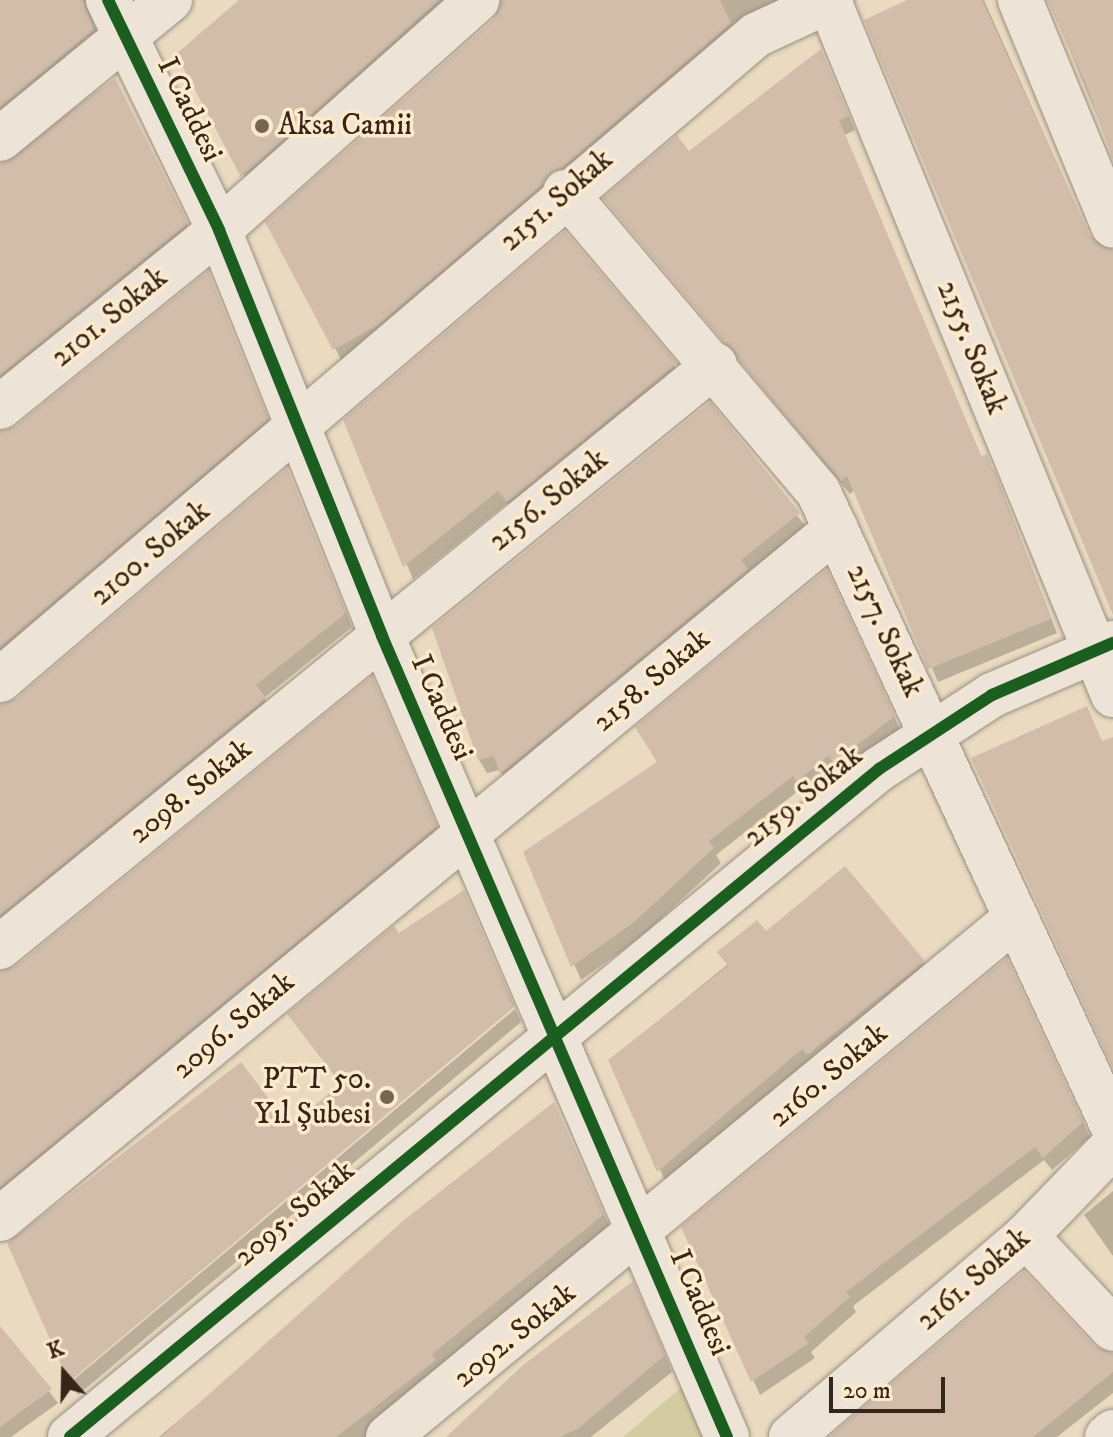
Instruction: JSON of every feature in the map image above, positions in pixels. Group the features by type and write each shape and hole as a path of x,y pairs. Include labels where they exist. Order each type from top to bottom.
{"street":[{"path":"0,139 117,19 170,0"},
{"name":"2101. Sokak","path":"0,407 219,230 477,0"},
{"name":"2151. Sokak","path":"302,428 565,192 748,18 830,0"},
{"name":"2155. Sokak","path":"830,0 1104,647 1113,695"},
{"path":"1020,0 1113,226"},
{"name":"I Caddesi","path":"117,19 219,230 302,428 382,636 727,1437"},
{"name":"2157. Sokak","path":"565,192 773,429 836,529 1113,1127"},
{"name":"2156. Sokak","path":"382,636 715,365"},
{"name":"2100. Sokak","path":"0,680 302,428"},
{"name":"2158. Sokak","path":"468,833 836,529"},
{"name":"2098. Sokak","path":"0,947 382,636"},
{"name":"2159. Sokak","path":"554,1031 933,734 992,695 1104,647"},
{"name":"2096. Sokak","path":"0,1219 468,833"},
{"name":"2160. Sokak","path":"642,1234 1016,918"},
{"name":"2095. Sokak","path":"70,1437 554,1031"},
{"name":"2161. Sokak","path":"791,1437 1026,1236 1113,1146"},
{"name":"2092. Sokak","path":"388,1437 642,1234"},
{"path":"1026,1236 1113,1329"},
{"path":"1107,1437 1113,1432"}],"shaded area":[{"path":"683,1386 704,1437 623,1437"}],"building":[{"path":"0,0 83,0 94,29 0,107"},
{"name":"Aksa Camii","path":"239,0 439,0 241,177 176,54"},
{"path":"501,0 720,0 731,23 378,325 333,350 265,222 494,19"},
{"path":"907,0 982,0 1090,236 1113,250 1113,615 864,20"},
{"path":"1047,0 1113,0 1113,160 1087,87"},
{"path":"821,49 849,116 839,120 981,456 987,454 1051,619 928,669 847,476 841,481 603,198 677,135 689,151"},
{"path":"115,78 188,223 0,375 0,163"},
{"path":"565,231 677,363 507,502 498,491 403,567 343,420"},
{"path":"208,271 268,419 0,647 0,431 16,426"},
{"path":"710,402 800,513 741,560 748,569 500,774 494,756 478,760 432,628"},
{"path":"287,468 346,613 256,685 266,698 0,915 0,704 16,699"},
{"path":"827,569 895,716 834,763 828,756 797,781 793,776 709,841 714,848 633,923 571,967 523,852 657,762 635,727"},
{"path":"372,676 437,826 0,1187 0,971 16,966"},
{"path":"1087,706 1102,741 1113,737 1113,1068 971,758"},
{"path":"845,866 925,961 807,1055 802,1049 657,1172 608,1060 728,966 717,952 757,920 766,931"},
{"path":"464,890 514,1007 69,1382 7,1243 241,1062 289,1126 341,1084 287,1014 394,926 399,933"},
{"path":"1007,958 1083,1122 1043,1158 1035,1147 846,1292 850,1297 804,1337 809,1343 751,1382 681,1227"},
{"path":"554,1102 604,1214 432,1354 436,1360 336,1437 161,1437 403,1221"},
{"path":"1024,1271 1095,1346 1113,1353 1113,1372 1033,1437 829,1437"},
{"path":"633,1281 665,1355 579,1428 560,1437 446,1437 522,1366"},
{"path":"0,1326 52,1389 0,1427"}],"cycle path":[{"path":"108,0 219,230 382,636 727,1437"},
{"path":"70,1437 879,769 992,695 1113,643"}],"place":[{"name":"Aksa Camii","path":"262,126"},
{"name":"PTT 50. Yıl Şubesi","path":"387,1097"}]}
